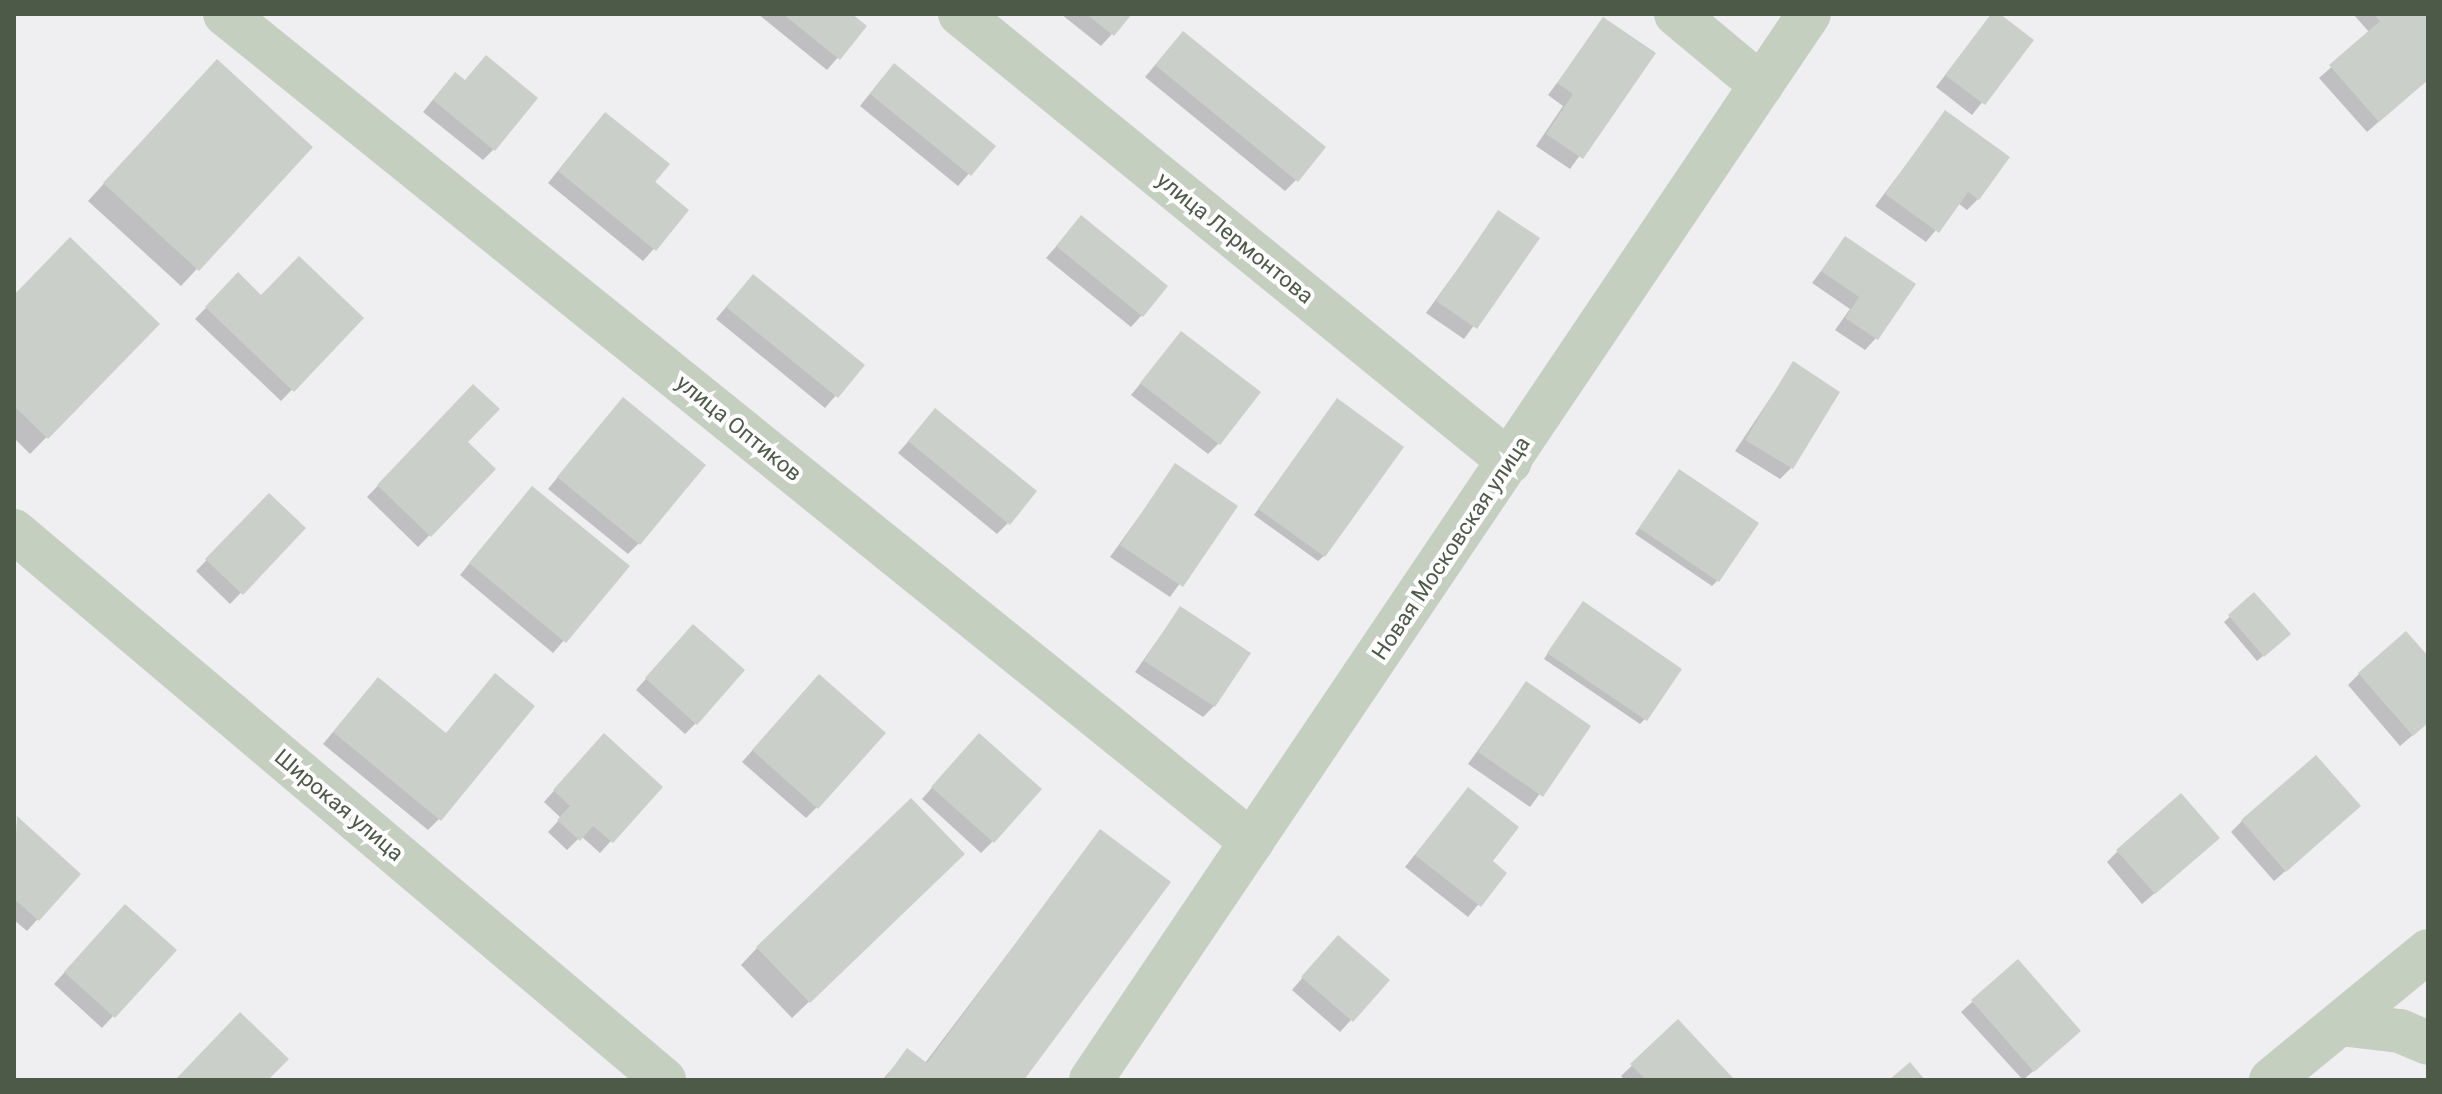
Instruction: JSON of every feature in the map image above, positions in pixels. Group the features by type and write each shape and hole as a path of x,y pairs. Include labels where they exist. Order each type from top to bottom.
{"street":[{"name":"улица Оптиков","path":"225,14 1252,842"},
{"name":"улица Лермонтова","path":"960,14 1510,462"},
{"path":"1676,14 1761,85"},
{"name":"Новая Московская улица","path":"1091,1080 1809,14"},
{"name":"Широкая улица","path":"14,531 664,1080"},
{"path":"2271,1080 2413,964"},
{"path":"2340,1024 2400,1031 2428,1043"}],"building":[{"path":"783,14 852,14 867,26 840,60"},
{"path":"1086,14 1132,14 1114,36"},
{"path":"1991,14 2000,14 2034,40 1985,105 1945,75"},
{"path":"2374,14 2428,14 2428,80 2379,122 2329,65 2380,21"},
{"path":"1603,17 1656,53 1583,159 1546,134 1573,94 1557,83"},
{"path":"1183,31 1326,147 1298,182 1155,65"},
{"path":"486,55 538,98 495,151 433,100 455,72 465,80"},
{"path":"217,59 313,147 199,271 103,183"},
{"path":"894,63 996,146 971,176 870,94"},
{"path":"1945,110 2010,157 1979,200 1968,192 1939,233 1885,194"},
{"path":"605,112 670,164 655,182 689,210 656,251 558,171"},
{"path":"1498,210 1540,238 1477,329 1436,301"},
{"path":"1081,215 1168,286 1143,317 1056,246"},
{"path":"1845,236 1916,284 1878,340 1845,318 1859,297 1821,271"},
{"path":"70,237 160,324 48,439 14,406 14,295"},
{"path":"299,256 364,318 294,392 205,307 238,272 261,295"},
{"path":"753,274 865,365 838,398 726,307"},
{"path":"1181,331 1261,392 1220,445 1140,383"},
{"path":"1793,361 1840,392 1793,469 1745,440"},
{"path":"473,384 500,409 468,442 496,469 431,537 377,485"},
{"path":"623,397 706,465 640,545 557,477"},
{"path":"1337,398 1404,447 1325,557 1258,509"},
{"path":"935,408 1037,491 1010,525 908,441"},
{"path":"1175,463 1238,506 1183,587 1120,545"},
{"path":"1679,469 1759,523 1719,582 1639,528"},
{"path":"532,486 630,566 566,643 469,563"},
{"path":"269,493 306,528 243,595 205,559"},
{"path":"2254,592 2291,634 2264,657 2228,615"},
{"path":"1583,601 1682,669 1647,721 1547,653"},
{"path":"1180,606 1251,653 1215,707 1144,661"},
{"path":"693,624 745,670 697,725 645,678"},
{"path":"2406,631 2428,656 2428,723 2413,736 2358,673"},
{"path":"495,673 535,706 441,821 333,732 378,677 446,733"},
{"path":"819,674 886,733 818,809 752,750"},
{"path":"1526,681 1591,726 1543,797 1478,752"},
{"path":"604,733 663,787 613,843 593,826 580,841 557,820 570,806 553,790"},
{"path":"979,733 1042,789 994,843 931,787"},
{"path":"2316,755 2361,806 2286,872 2241,820"},
{"path":"1468,787 1519,827 1493,861 1507,873 1481,907 1415,855"},
{"path":"2181,793 2220,838 2155,894 2116,850"},
{"path":"911,798 965,854 810,1003 756,947"},
{"path":"17,816 81,874 39,921 14,899"},
{"path":"1100,829 1171,882 1024,1080 884,1080 907,1048 927,1063"},
{"path":"125,904 177,950 115,1018 64,972"},
{"path":"1338,935 1390,980 1353,1022 1301,977"},
{"path":"2018,959 2081,1031 2034,1072 1971,1000"},
{"path":"240,1012 289,1059 268,1080 175,1080"},
{"path":"1678,1019 1733,1078 1731,1080 1646,1080 1630,1064"},
{"path":"1910,1062 1925,1080 1889,1080"}]}
